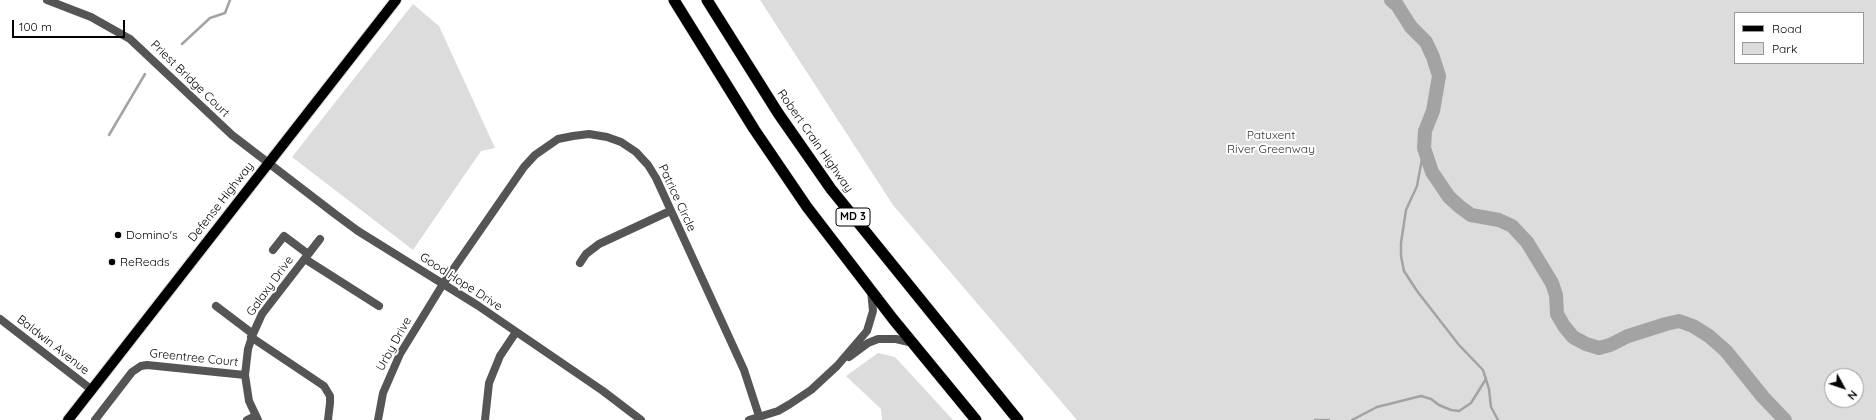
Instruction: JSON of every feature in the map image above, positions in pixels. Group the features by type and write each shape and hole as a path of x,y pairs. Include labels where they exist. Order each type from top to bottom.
{"highway":[{"name":"MD 3","path":"674,0 711,62 784,175 871,290 976,420"},
{"name":"Robert Crain Highway","path":"707,0 778,113 832,189 1018,420"}],"main road":[{"name":"Defense Highway","path":"68,420 396,0"}],"street":[{"name":"Priest Bridge Court","path":"47,0 91,17 130,39 217,122 268,162"},
{"name":"Patrice Circle","path":"443,284 524,167 535,155 558,140 573,136 590,134 607,136 621,142 636,152 648,165 656,178 744,370 759,416"},
{"name":"Good Hope Drive","path":"268,162 358,231 516,332 603,391 641,420"},
{"path":"580,263 586,254 599,244 670,211"},
{"path":"273,250 284,236 306,257 379,306"},
{"name":"Galaxy Drive","path":"256,418 249,401 245,376 248,349 252,335 262,314 320,239"},
{"name":"Urby Drive","path":"378,420 383,393 390,374 400,354 443,284"},
{"path":"837,366 867,331 873,311 871,290"},
{"path":"216,306 252,335 324,386 330,396 328,420"},
{"name":"Baldwin Avenue","path":"0,319 92,390"},
{"path":"485,420 486,398 491,376 500,356 516,332"},
{"path":"749,420 778,411 796,401 811,390 837,366 868,343 878,339 896,339 914,344"},
{"name":"Greentree Court","path":"95,420 132,372 141,366 147,365 245,376"},
{"path":"247,420 256,418"}],"green space":[{"name":"Patuxent River Greenway","path":"760,0 1876,0 1876,420 1077,420 893,205"},
{"path":"413,4 439,26 495,148 481,151 413,250 292,157"},
{"path":"878,353 895,357 953,420 882,420 881,409 846,376"}],"waterway":[{"path":"182,44 210,18 225,13 230,0"},
{"path":"1391,0 1397,5 1411,27 1426,42 1439,76 1433,111 1425,131 1424,148 1432,172 1449,197 1460,207 1471,215 1499,220 1512,226 1527,242 1552,283 1556,295 1557,314 1573,337 1586,344 1599,348 1610,345 1628,336 1666,324 1679,321 1693,326 1709,336 1726,351 1763,397 1785,420"},
{"path":"109,135 145,74"},
{"path":"1424,148 1417,186 1406,210 1401,243 1401,256 1404,271 1417,291 1459,345 1483,370 1489,389 1491,407 1498,420"},
{"path":"1352,420 1377,407 1421,396 1431,399 1439,405 1451,410 1459,411 1471,403 1486,379"},
{"path":"1315,420 1329,420"}],"place":[{"name":"Domino's","path":"118,235"},
{"name":"ReReads","path":"112,262"}]}
